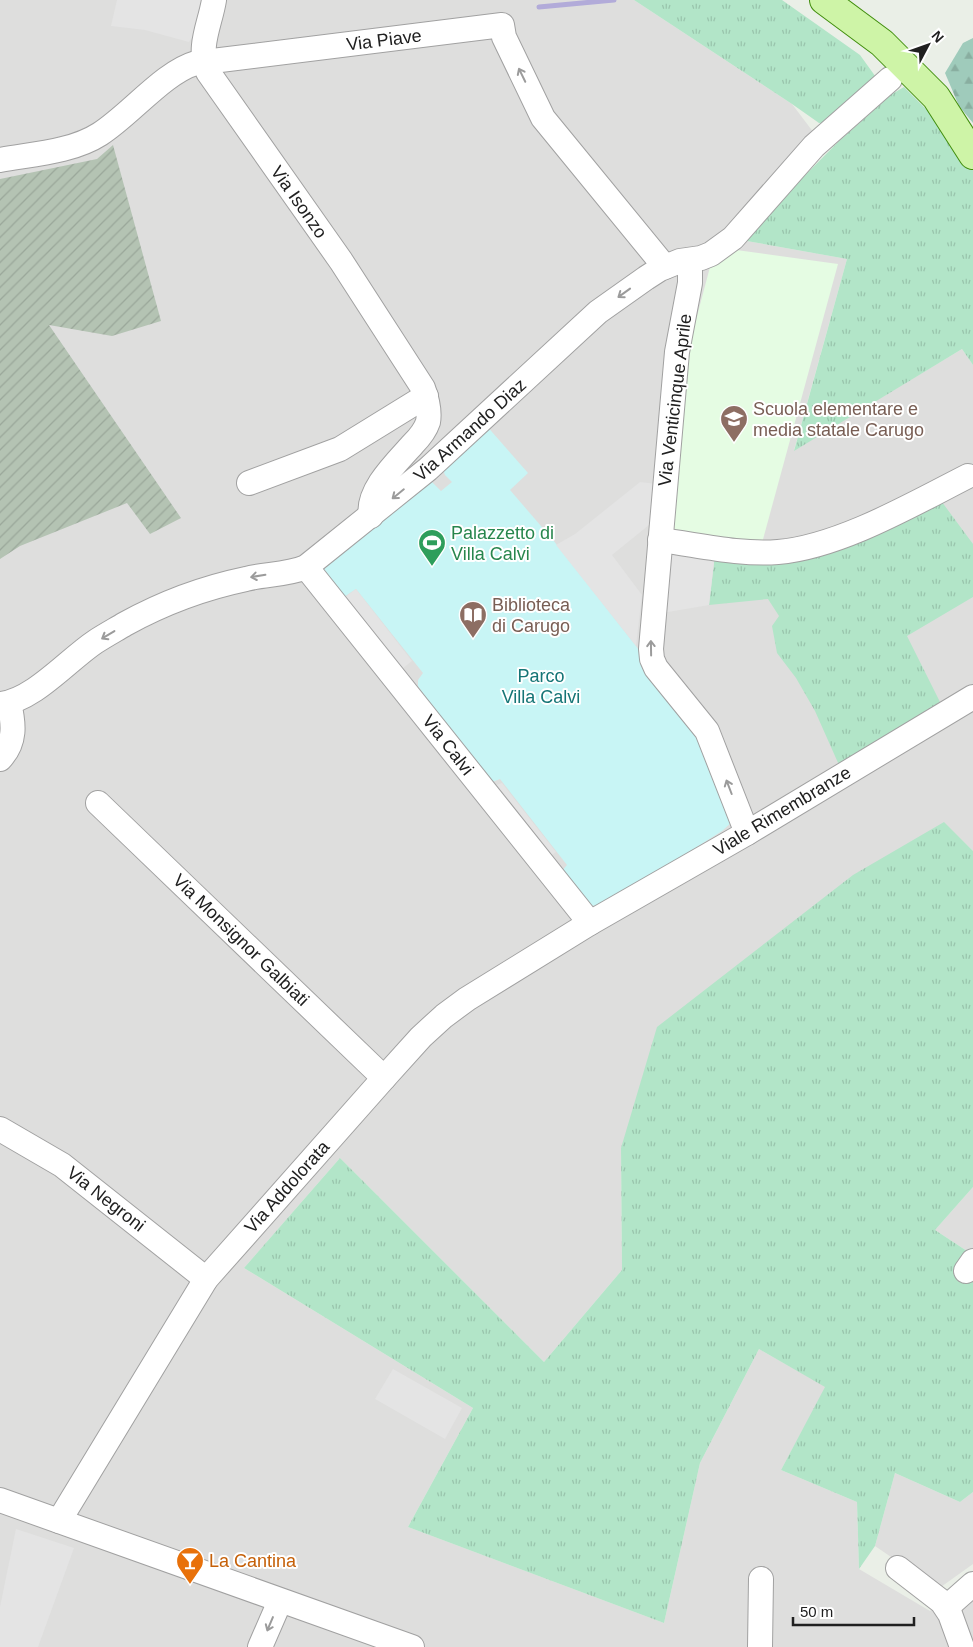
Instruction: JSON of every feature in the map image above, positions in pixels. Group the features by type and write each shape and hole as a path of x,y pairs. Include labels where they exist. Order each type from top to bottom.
{"main road":[{"path":"824,0 882,43 936,97 973,154"}],"street":[{"path":"204,63 203,44 214,0"},
{"name":"Via Piave","path":"0,160 54,151 88,141 106,131 186,66 502,25 504,37 543,118 665,267"},
{"name":"Via Isonzo","path":"204,63 208,72 341,261 423,388 426,396 428,416 424,430 379,484 370,509 371,516"},
{"name":"Via Armando Diaz","path":"5,703 43,684 95,642 124,625 172,602 205,588 248,578 297,571 306,567 428,470 598,312 665,267 711,254 733,238 814,146 890,79"},
{"name":"Via Venticinque Aprile","path":"690,260 690,283 677,352 651,640 652,659 656,668 707,731 747,833"},
{"path":"249,483 340,449 426,396"},
{"path":"660,540 756,552 802,548 820,544 849,533 968,476"},
{"name":"Via Calvi","path":"306,567 590,922"},
{"name":"Viale Rimembranze","path":"590,922 747,833 973,696"},
{"path":"0,759 8,751 13,735 13,720 5,703"},
{"name":"Via Monsignor Galbiati","path":"98,803 384,1078"},
{"name":"Via Addolorata","path":"59,1522 206,1279 421,1037 444,1016 467,999 590,922"},
{"name":"Via Negroni","path":"0,1129 62,1165 206,1279"},
{"path":"0,1500 412,1647"},
{"path":"898,1568 947,1607 962,1647"},
{"path":"760,1647 761,1579"},
{"path":"947,1607 973,1584"},
{"path":"260,1647 280,1601"}],"shaded area":[{"path":"0,0 634,0 792,104 817,137 741,240 847,259 794,450 962,349 973,365 973,851 944,823 621,1148 622,1270 544,1362 340,1158 244,1268 473,1408 408,1527 664,1623 700,1463 759,1349 826,1387 781,1470 857,1502 859,1569 930,1611 973,1586 973,1647 0,1647"},
{"path":"117,0 203,0 195,33 189,42 145,30 111,26"},
{"path":"113,145 161,321 112,336 49,325 181,518 150,534 127,503 20,546 0,559 0,179 97,159"},
{"name":"Scuola elementare e media statale Carugo","path":"729,249 838,264 762,543 672,533 687,354 710,267"},
{"path":"640,482 657,484 649,525 612,555 642,595 636,646 556,545 575,534"},
{"path":"670,550 715,554 709,605 662,613"},
{"path":"356,589 412,661 402,669 345,597"},
{"path":"502,783 556,852 547,859 491,787"},
{"path":"973,1187 973,1255 935,1230"},
{"path":"393,1369 462,1408 445,1439 375,1399"},
{"path":"895,1473 960,1502 973,1492 973,1564 938,1589 875,1546"},
{"path":"16,1529 74,1548 38,1647 0,1647 0,1607"}],"green space":[{"path":"634,0 782,0 860,55 878,80 832,122 819,123"},
{"path":"973,38 973,123 959,106 945,73 963,43"},
{"path":"904,87 936,119 973,170 973,365 962,349 794,451 847,259 741,240 838,142 892,94"},
{"name":"Parco Villa Calvi","path":"485,424 528,473 510,490 553,540 702,734 732,822 722,831 616,898 599,906 587,905 560,873 567,865 500,779 490,783 462,749 418,686 418,680 423,673 356,589 344,597 324,569 423,482 427,480 432,482 441,491 452,482 445,475 442,466"},
{"path":"939,498 973,544 973,597 907,636 940,702 839,765 815,711 796,678 777,653 772,626 779,616 768,599 709,605 715,554 771,562"},
{"path":"944,822 973,851 973,1187 935,1230 973,1255 973,1492 960,1502 895,1473 875,1546 859,1569 857,1502 781,1470 825,1387 759,1349 700,1463 664,1623 408,1527 473,1408 244,1268 340,1158 544,1362 622,1270 621,1148 657,1027 853,875"}],"waterway":[{"path":"539,7 614,0"}],"place":[{"name":"Scuola elementare e media statale Carugo","path":"734,443"},
{"name":"Palazzetto di Villa Calvi","path":"432,567"},
{"name":"Biblioteca di Carugo","path":"473,639"},
{"name":"La Cantina","path":"190,1585"}]}
